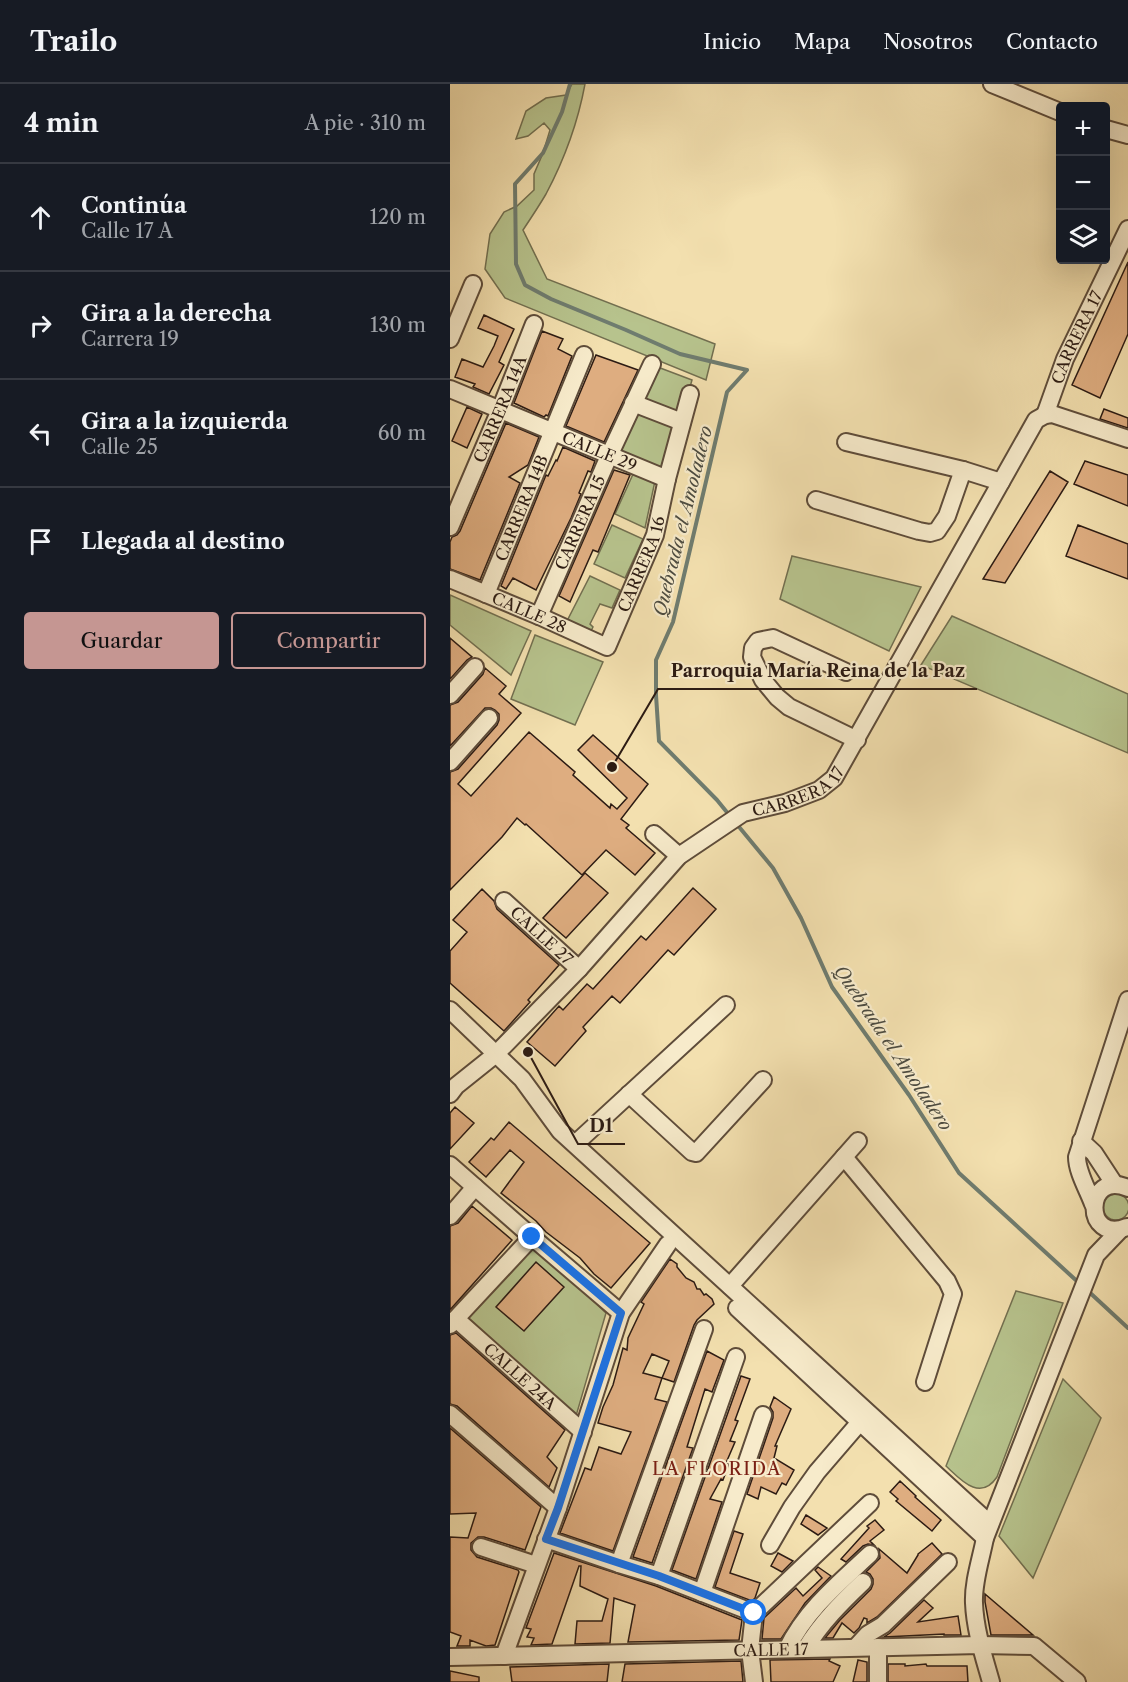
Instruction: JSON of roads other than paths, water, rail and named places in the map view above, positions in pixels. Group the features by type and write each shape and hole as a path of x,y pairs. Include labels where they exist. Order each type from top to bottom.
{"street":[{"path":"992,84 1056,110"},
{"path":"1110,130 1128,135"},
{"name":"CARRERA 17","path":"450,1094 456,1086 492,1057 579,969 679,856 743,813 819,790 834,778 1036,420 1048,414 1065,359 1128,229"},
{"path":"450,339 473,284"},
{"name":"CARRERA 14A","path":"450,527 534,324"},
{"name":"CARRERA 14B","path":"486,594 584,355"},
{"name":"CARRERA 15","path":"539,616 652,364"},
{"name":"CALLE 29","path":"450,389 667,479"},
{"path":"667,479 690,394"},
{"path":"633,403 682,422"},
{"path":"1048,414 1128,439"},
{"path":"846,442 963,470 1001,482"},
{"path":"816,500 930,533 937,531 947,516 963,470"},
{"name":"CARRERA 16","path":"607,647 655,535 667,479"},
{"name":"CALLE 28","path":"450,579 607,647"},
{"path":"846,672 773,638 758,641 753,648 752,657 755,667 777,697 789,707 857,740"},
{"path":"450,695 475,668"},
{"path":"451,759 489,718"},
{"path":"654,834 679,856"},
{"name":"CALLE 27","path":"504,901 579,969"},
{"path":"1124,1228 1113,1230 1106,1228 1095,1211 1077,1161 1081,1141 1128,1000"},
{"path":"575,1144 726,1005"},
{"path":"450,1010 492,1057 547,1130 568,1153 860,1422 988,1531"},
{"path":"450,1024 522,1079 561,1131 730,1286 988,1531"},
{"path":"629,1094 692,1152 696,1153 762,1080"},
{"path":"730,1286 858,1141"},
{"path":"1081,1141 1122,1186"},
{"path":"844,1157 947,1281 953,1294 925,1382"},
{"path":"450,1165 621,1313"},
{"path":"991,1682 980,1645 974,1604 975,1586 988,1531 1096,1255 1096,1197 1107,1186 1122,1186"},
{"path":"450,1216 475,1188"},
{"path":"1096,1255 1124,1228"},
{"path":"453,1322 532,1237"},
{"path":"504,1656 558,1508 621,1313 668,1244"},
{"name":"CALLE 24A","path":"453,1322 583,1432"},
{"path":"619,1564 704,1329"},
{"path":"659,1576 736,1357"},
{"path":"450,1414 558,1508"},
{"path":"702,1593 763,1415"},
{"path":"770,1545 792,1507 817,1472 860,1422"},
{"path":"754,1682 750,1650 754,1613 870,1503"},
{"path":"546,1539 659,1576 754,1613"},
{"path":"481,1547 536,1565"},
{"path":"787,1649 811,1611 870,1554"},
{"path":"856,1647 948,1562"},
{"path":"806,1648 823,1623 862,1582"},
{"name":"CALLE 17","path":"450,1657 856,1647 1034,1646 1070,1680"},
{"path":"878,1647 878,1682"}],"waterway":[{"name":"Quebrada el Amoladero","path":"570,84 562,112 543,153 515,184 516,264 525,285 551,299 680,354 747,370 727,392 673,622 656,660 659,741 730,816"},
{"name":"Quebrada el Amoladero","path":"735,822 773,868 801,918 832,987 909,1095 959,1173 1079,1283"},
{"name":"Quebrada el Amoladero","path":"1087,1290 1128,1328"}],"place":[{"name":"Parroquia María Reina de la Paz","path":"612,767"},
{"name":"D1","path":"528,1052"}],"district":[{"name":"LA FLORIDA","path":"717,1469"}]}
